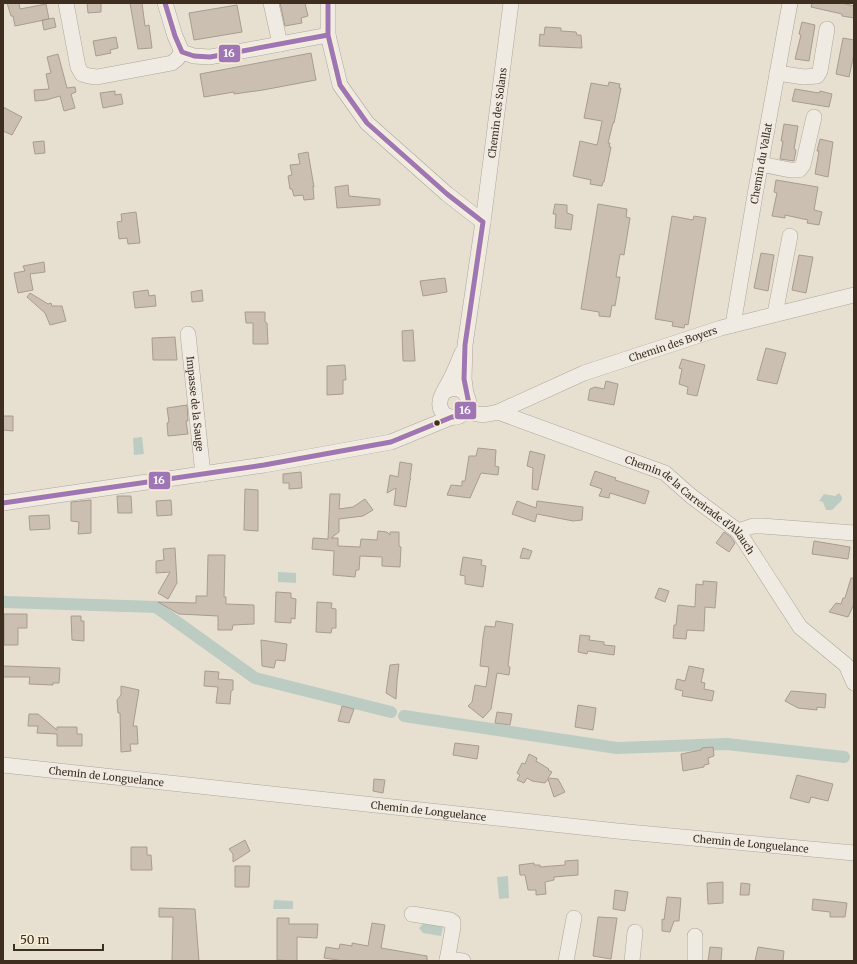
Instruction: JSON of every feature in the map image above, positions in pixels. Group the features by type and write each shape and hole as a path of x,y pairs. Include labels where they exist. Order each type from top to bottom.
{"street":[{"path":"66,3 78,67 82,74 97,77 172,63 182,52"},
{"path":"165,3 175,36 182,52 194,56 210,57 328,35"},
{"path":"271,3 280,44"},
{"path":"3,503 264,465 391,442 452,417 461,415 467,401 464,379 465,344 483,222 448,194 367,122 340,85 328,35 328,3"},
{"name":"Chemin des Solans","path":"483,222 511,3"},
{"name":"Chemin du Vallat","path":"733,325 760,164 790,3"},
{"path":"777,73 804,77 817,76 820,71 827,30"},
{"path":"760,164 790,170 799,170 803,165 814,117"},
{"path":"775,314 790,236"},
{"name":"Chemin des Boyers","path":"498,412 584,374 721,328 854,295"},
{"name":"Impasse de la Sauge","path":"188,334 203,474"},
{"path":"452,417 448,416 441,410 442,396 465,344"},
{"path":"416,432 448,389 453,388 463,390 467,401"},
{"name":"Chemin de la Carreirade d'Allauch","path":"467,401 476,414 486,415 498,412 665,473 691,496 738,531 800,627 846,665 854,684"},
{"path":"738,531 753,526 762,526 854,533"},
{"name":"Chemin de Longuelance","path":"3,765 617,831 854,853"},
{"path":"412,914 450,920 453,922 447,960 463,961"},
{"path":"566,961 574,918"},
{"path":"632,961 636,932"},
{"path":"695,936 695,961"}],"shaded area":[{"path":"142,437 144,454 134,455 133,438"},
{"path":"839,493 842,500 832,510 826,510 823,502 819,501 824,494 835,496"},
{"path":"278,572 296,573 296,583 278,582"},
{"path":"508,876 509,898 499,899 497,877"},
{"path":"274,900 293,901 293,909 273,909"},
{"path":"424,923 443,927 441,936 423,933 419,928"}],"building":[{"path":"7,3 19,3 20,9 46,4 49,19 15,26 13,16 11,16"},
{"path":"87,3 101,3 101,12 88,13"},
{"path":"130,3 142,3 145,26 149,25 152,48 138,49"},
{"path":"280,3 305,3 308,16 301,18 302,23 285,26"},
{"path":"812,3 842,3 854,6 854,18 811,7"},
{"path":"237,5 242,32 194,40 189,13"},
{"path":"54,18 56,27 44,30 42,20"},
{"path":"802,22 815,25 809,61 795,59 801,35 799,34"},
{"path":"545,27 561,28 561,31 576,32 577,35 581,35 582,48 539,46 540,34 544,35"},
{"path":"116,37 118,48 110,50 111,53 96,56 93,41"},
{"path":"843,38 854,40 854,54 849,77 836,74"},
{"path":"311,53 316,80 263,90 234,94 234,92 204,97 200,74"},
{"path":"58,54 67,88 75,87 76,92 71,94 75,108 64,111 60,96 35,101 34,90 49,89 46,74 51,73 47,57"},
{"path":"609,82 620,84 619,88 621,88 614,123 608,143 610,143 609,147 611,147 602,186 590,184 591,180 573,176 580,141 597,145 602,121 584,118 591,83 608,86"},
{"path":"795,89 819,93 820,91 832,94 829,107 792,101"},
{"path":"115,91 115,95 121,94 123,104 103,108 100,93"},
{"path":"3,107 22,117 12,135 3,131"},
{"path":"784,124 798,126 794,149 796,150 794,161 780,159"},
{"path":"820,139 833,142 828,177 815,174 819,151 817,151"},
{"path":"44,141 45,153 35,154 33,142"},
{"path":"308,152 314,187 313,186 314,199 304,200 303,195 294,196 292,189 290,189 288,176 292,175 290,165 300,164 298,154"},
{"path":"776,180 818,187 814,210 822,212 819,225 807,223 808,220 785,215 785,218 772,216 777,193 774,192"},
{"path":"348,185 349,196 380,199 380,205 337,208 335,187"},
{"path":"555,204 567,205 567,213 573,215 571,230 555,228 556,214 553,214"},
{"path":"598,204 627,209 626,217 630,218 624,255 620,254 616,277 620,277 615,306 612,305 610,317 599,316 599,312 581,309"},
{"path":"136,212 140,243 128,244 127,238 119,239 117,222 122,221 121,214"},
{"path":"672,216 693,220 694,216 706,218 688,325 685,324 684,328 672,326 673,322 655,319"},
{"path":"761,253 774,255 768,291 754,288"},
{"path":"799,255 813,257 806,293 792,290"},
{"path":"44,262 45,272 30,274 33,290 18,293 14,273 25,271 23,266"},
{"path":"445,278 447,292 423,296 420,281"},
{"path":"148,290 149,296 155,295 156,306 135,308 133,292"},
{"path":"202,290 203,301 192,302 191,292"},
{"path":"30,293 48,304 51,303 52,306 62,306 66,321 50,325 45,313 27,297"},
{"path":"245,312 265,312 268,344 253,344 253,323 246,323"},
{"path":"413,330 415,361 403,361 402,331"},
{"path":"175,337 177,360 153,360 152,338"},
{"path":"766,348 786,353 777,384 757,380"},
{"path":"682,359 705,365 697,396 687,394 688,387 679,384 682,369 679,368"},
{"path":"345,365 346,380 343,380 343,394 327,395 327,366"},
{"path":"606,381 618,384 614,405 588,400 590,389 595,387 604,389"},
{"path":"187,405 188,421 186,421 188,434 168,436 167,423 169,422 167,408"},
{"path":"3,416 13,416 13,431 3,430"},
{"path":"478,448 496,450 495,466 499,467 498,475 481,473 470,498 447,495 451,485 462,486 462,481 465,481 469,456 476,456"},
{"path":"530,451 545,455 538,490 532,489 533,468 527,466"},
{"path":"400,462 412,464 406,507 394,505 396,488 387,493 390,475 398,477"},
{"path":"595,471 616,478 615,480 649,491 645,504 610,493 609,498 599,496 602,489 590,485"},
{"path":"301,472 302,488 289,489 289,483 283,483 283,474"},
{"path":"245,489 258,490 258,531 244,530"},
{"path":"330,494 340,494 339,509 353,507 365,499 373,510 363,516 339,519 339,532 331,538 338,538 338,546 360,547 361,539 377,540 378,531 387,532 390,535 390,532 399,532 399,546 401,547 400,567 382,566 382,557 360,556 359,570 356,570 355,577 333,575 334,551 312,549 313,538 328,539"},
{"path":"117,496 131,496 132,513 118,513"},
{"path":"91,500 91,533 78,534 79,522 71,521 71,502"},
{"path":"171,500 172,515 157,516 156,501"},
{"path":"517,501 536,508 537,501 583,507 582,520 573,521 537,514 535,522 512,514"},
{"path":"49,515 50,529 30,530 29,516"},
{"path":"724,532 731,537 735,543 729,552 716,543"},
{"path":"814,541 850,547 848,559 812,554"},
{"path":"175,548 177,583 168,599 158,593 170,572 156,573 156,561 164,560 163,549"},
{"path":"523,548 532,551 529,559 520,558"},
{"path":"208,555 225,555 224,597 226,597 226,604 254,605 254,624 233,625 232,630 218,630 218,616 179,614 158,602 196,603 196,596 207,596"},
{"path":"463,557 482,560 481,565 486,566 483,587 465,584 465,576 460,575"},
{"path":"851,578 854,578 854,604 848,617 829,612 836,603 841,604 843,598 845,598"},
{"path":"703,581 717,582 715,608 705,607 704,631 687,630 686,639 673,638 678,605 695,607 696,584 703,585"},
{"path":"659,588 669,591 665,602 655,598"},
{"path":"276,592 291,593 291,598 296,599 295,619 291,618 291,623 275,622"},
{"path":"317,602 332,603 331,608 336,609 336,628 332,628 331,633 316,632"},
{"path":"4,614 27,614 27,628 18,628 18,645 4,645"},
{"path":"71,616 81,616 81,621 84,621 84,641 72,640"},
{"path":"496,621 513,624 508,666 510,667 509,675 497,673 491,709 483,718 468,706 472,702 475,685 486,687 489,667 480,666 483,638 485,626 495,627"},
{"path":"580,635 590,636 589,640 604,642 604,645 615,646 614,655 588,651 587,654 578,652"},
{"path":"261,640 287,644 285,661 276,660 274,668 262,666"},
{"path":"399,664 396,699 386,693 390,665"},
{"path":"3,666 60,668 59,683 53,683 53,685 29,684 30,677 3,677"},
{"path":"689,666 704,669 701,682 705,683 704,689 714,691 712,701 682,696 683,691 675,689 677,679 685,681"},
{"path":"205,671 219,672 218,679 233,680 233,690 231,691 230,704 216,703 218,687 204,686"},
{"path":"121,686 139,690 133,726 137,726 138,744 130,744 131,751 121,752 120,713 118,713 117,700 121,695"},
{"path":"791,691 826,694 825,708 817,707 817,710 798,708 785,701"},
{"path":"578,705 596,708 593,730 575,727"},
{"path":"342,706 354,709 349,723 338,721"},
{"path":"497,712 512,714 510,725 495,723"},
{"path":"29,714 38,714 57,730 57,727 77,727 77,734 82,734 82,746 57,746 57,734 37,733 38,726 28,726"},
{"path":"455,743 479,746 477,759 453,755"},
{"path":"713,747 714,756 708,758 709,764 704,765 704,767 683,771 681,754 701,750 702,748"},
{"path":"529,754 537,758 536,761 552,772 548,778 558,779 565,792 554,797 548,779 545,783 532,781 527,778 524,783 517,780 520,775 517,773 522,763 525,764"},
{"path":"797,775 833,784 828,801 811,797 809,803 790,798"},
{"path":"374,779 385,780 383,793 373,791"},
{"path":"245,840 250,851 233,862 233,854 229,849"},
{"path":"131,847 147,847 147,855 151,855 152,870 131,870"},
{"path":"578,860 578,875 554,877 554,880 545,882 546,894 536,895 536,890 528,890 525,875 520,875 519,865 534,863 534,865 540,865 540,867 565,865 565,861"},
{"path":"235,866 250,866 249,887 235,887"},
{"path":"723,882 723,903 708,904 707,883"},
{"path":"741,883 750,884 749,895 740,895"},
{"path":"615,890 628,892 625,911 613,909"},
{"path":"667,897 681,898 679,921 674,921 670,932 662,931 662,919 664,920"},
{"path":"813,899 847,903 845,917 830,917 830,912 812,910"},
{"path":"159,908 195,909 199,961 172,961 173,917 159,917"},
{"path":"598,917 617,918 611,959 593,956"},
{"path":"277,918 289,918 289,924 318,924 317,938 297,937 297,961 277,960"},
{"path":"372,923 385,925 381,948 427,956 427,961 344,961 324,958 326,947 339,949 340,944 352,946 352,943 368,946"},
{"path":"710,947 722,948 721,961 708,961"},
{"path":"758,947 784,951 783,961 755,961"}],"waterway":[{"path":"3,601 156,607 255,678 391,712"},
{"path":"404,716 617,748 727,744 844,757"}],"transit line":[{"name":"16","path":"165,3 175,36 182,52 194,56 210,57 328,35"},
{"name":"16","path":"3,503 264,465 391,442 463,414 469,404 464,379 465,345 483,222 447,194 367,123 340,85 328,35 328,3"}]}
